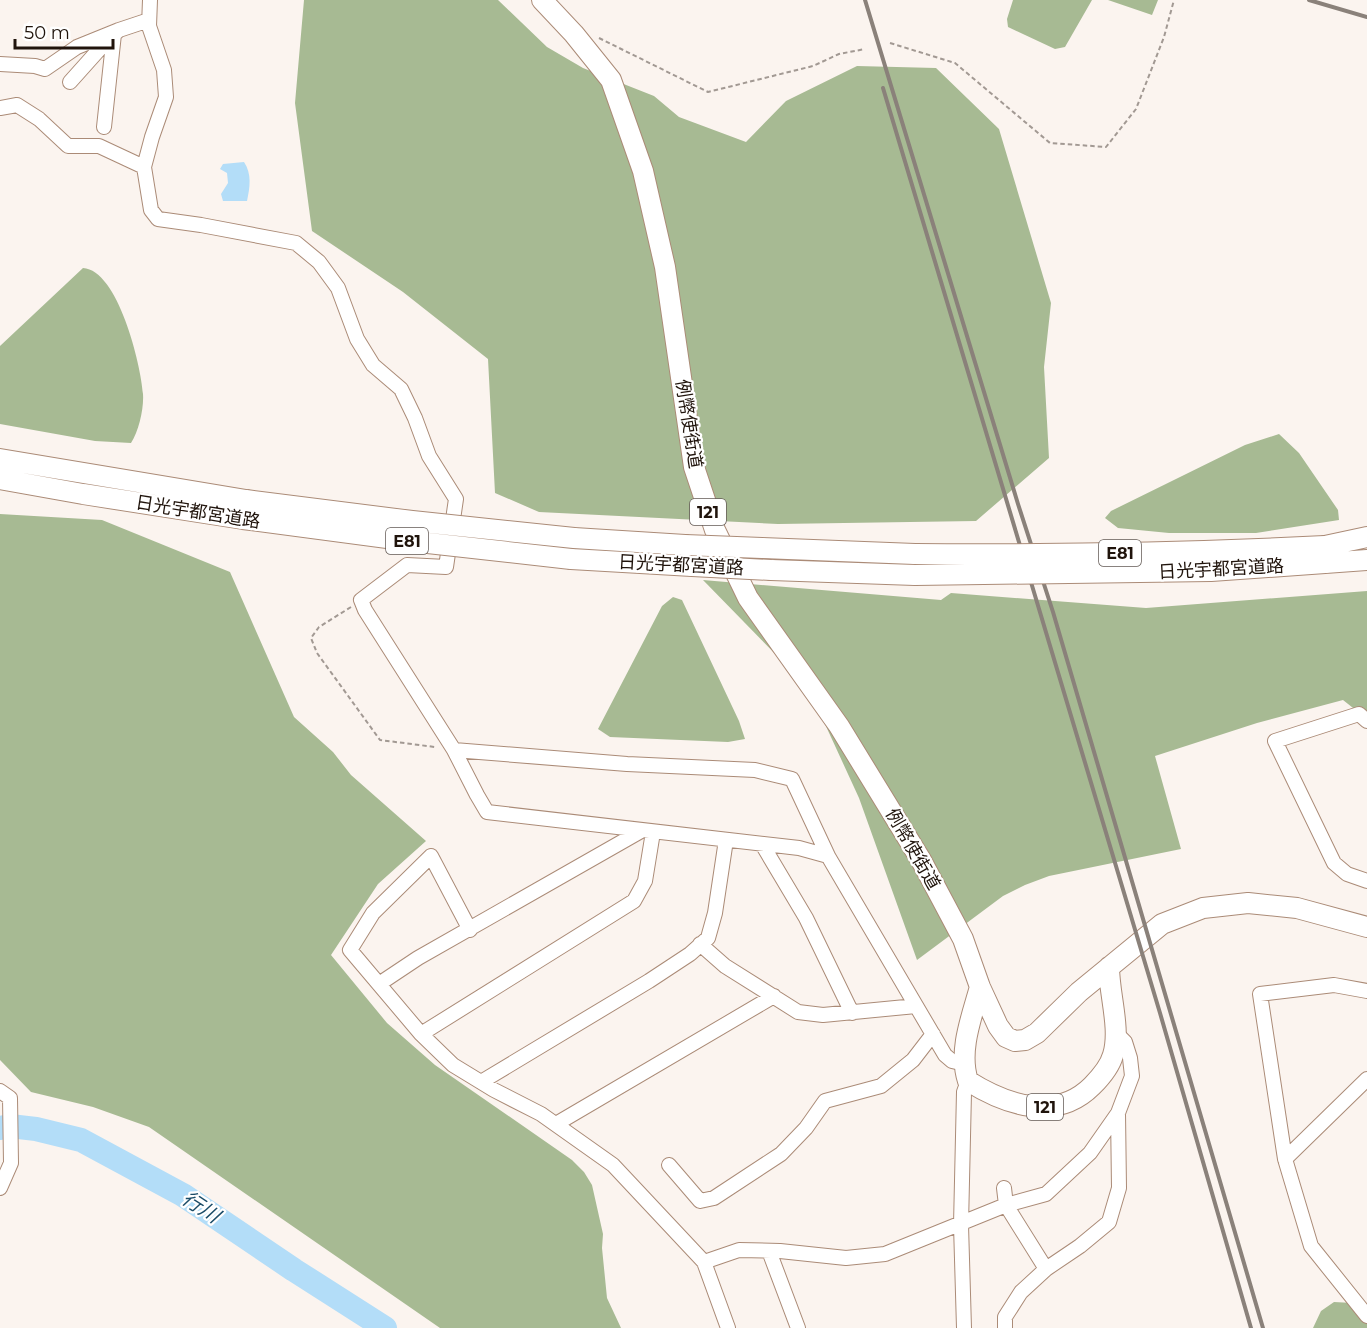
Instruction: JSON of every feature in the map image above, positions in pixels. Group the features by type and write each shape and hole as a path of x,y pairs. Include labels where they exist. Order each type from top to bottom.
{"highway":[{"name":"例幣使街道","path":"542,0 574,34 610,80 643,171 665,267 694,467 715,530 748,598 839,726 921,860 963,939 980,987 998,1026 1006,1037 1015,1041 1025,1040 1037,1033 1079,992 1162,924 1203,908 1248,903 1297,908 1367,927"},
{"name":"日光宇都宮道路","path":"0,459 410,542 571,559 915,575 1211,571 1325,555"},
{"name":"日光宇都宮道路","path":"0,479 83,494 424,522 574,538 685,545 915,554 1210,552 1325,555 1367,560"},
{"path":"1325,555 1367,539"},
{"name":"121","path":"967,1073 984,1091 1020,1105 1048,1107 1077,1098 1100,1078 1113,1056 1114,1014 1109,986 1109,967"},
{"path":"967,1073 970,1025 980,987"}],"street":[{"path":"150,0 149,26 164,70 166,97 144,167 151,210 158,219 296,243 319,261 338,288 357,339 373,365 401,389 429,456 456,499 446,567 407,565 361,600 365,610 454,750 487,812 799,848 828,856"},
{"path":"0,64 45,69 77,47 149,20"},
{"path":"70,82 116,32"},
{"path":"104,127 116,32"},
{"path":"0,108 17,105 39,118 68,146 99,146 144,167"},
{"path":"1367,721 1359,714 1275,741 1334,863 1347,874 1367,881"},
{"path":"454,750 627,764 755,770 792,779 828,856 945,1055 967,1073 964,1092 961,1225 964,1328"},
{"path":"379,984 418,958 647,831"},
{"path":"421,1034 634,901 645,881 647,831"},
{"path":"481,1082 649,981 690,954 708,938 715,913 726,840"},
{"path":"762,844 806,918 852,1013"},
{"path":"470,930 430,856 373,913 350,950 421,1034 453,1065 555,1124 613,1165 704,1262 728,1328"},
{"path":"700,944 725,966 798,1012 823,1015 916,1006"},
{"path":"1365,1311 1311,1246 1285,1159 1260,994 1334,985 1367,991"},
{"path":"555,1124 774,996"},
{"path":"704,1262 739,1250 846,1258 885,1254 1006,1205 1046,1194 1090,1153 1118,1113 1132,1076 1125,1042 1114,1032"},
{"path":"669,1165 700,1201 714,1198 782,1154 806,1128 825,1101 881,1086 913,1060 933,1034"},
{"path":"1285,1159 1367,1079"},
{"path":"0,1188 11,1163 5,1094"},
{"path":"1005,1328 1005,1317 1021,1293 1046,1269 1080,1246 1108,1222 1119,1188 1118,1113"},
{"path":"1004,1188 1006,1205 1046,1269"},
{"path":"769,1251 798,1328"}],"path":[{"path":"890,43 955,63 1050,142 1106,147 1136,109 1164,37 1174,0"},
{"path":"574,34 600,38 708,92 813,66 839,54 865,49"},
{"path":"361,600 319,627 311,638 317,653 380,740 454,750"}],"green space":[{"path":"304,0 498,0 547,47 583,68 654,96 679,117 746,142 786,101 857,66 936,68 999,129 1051,303 1044,367 1049,458 976,521 778,524 539,512 495,493 488,359 403,292 312,231 295,103"},
{"path":"1013,0 1092,0 1065,47 1055,49 1008,27 1007,19"},
{"path":"1108,0 1158,0 1152,15"},
{"path":"83,268 96,273 107,284 117,301 138,362 143,400 142,412 139,426 131,443 95,441 0,424 0,346"},
{"path":"1279,434 1299,453 1338,510 1339,520 1256,533 1169,533 1118,528 1105,518 1111,511 1245,445"},
{"path":"0,514 102,520 230,572 294,717 333,752 351,775 426,841 378,884 331,955 387,1023 435,1065 572,1160 584,1172 592,1185 603,1234 602,1248 607,1298 621,1328 440,1328 149,1127 93,1107 31,1092 0,1060"},
{"path":"703,580 941,600 951,593 1146,608 1367,591 1367,719 1343,700 1257,723 1155,756 1181,849 1049,876 1025,885 1003,896 917,960 859,798 819,711 824,704"},
{"path":"673,597 682,600 739,721 745,739 728,742 610,737 598,729 662,606"},
{"path":"1334,1302 1353,1303 1367,1312 1367,1328 1313,1328 1321,1311"}],"water":[{"path":"244,162 249,176 247,201 223,201 221,194 228,183 227,173 220,169 223,164"}],"waterway":[{"name":"行川","path":"0,1128 10,1126 36,1129 81,1140 183,1195 385,1328"}],"railway":[{"path":"865,0 1053,612 1263,1328"},
{"path":"1309,0 1367,17"},
{"path":"883,88 1160,1013 1251,1328"}]}
